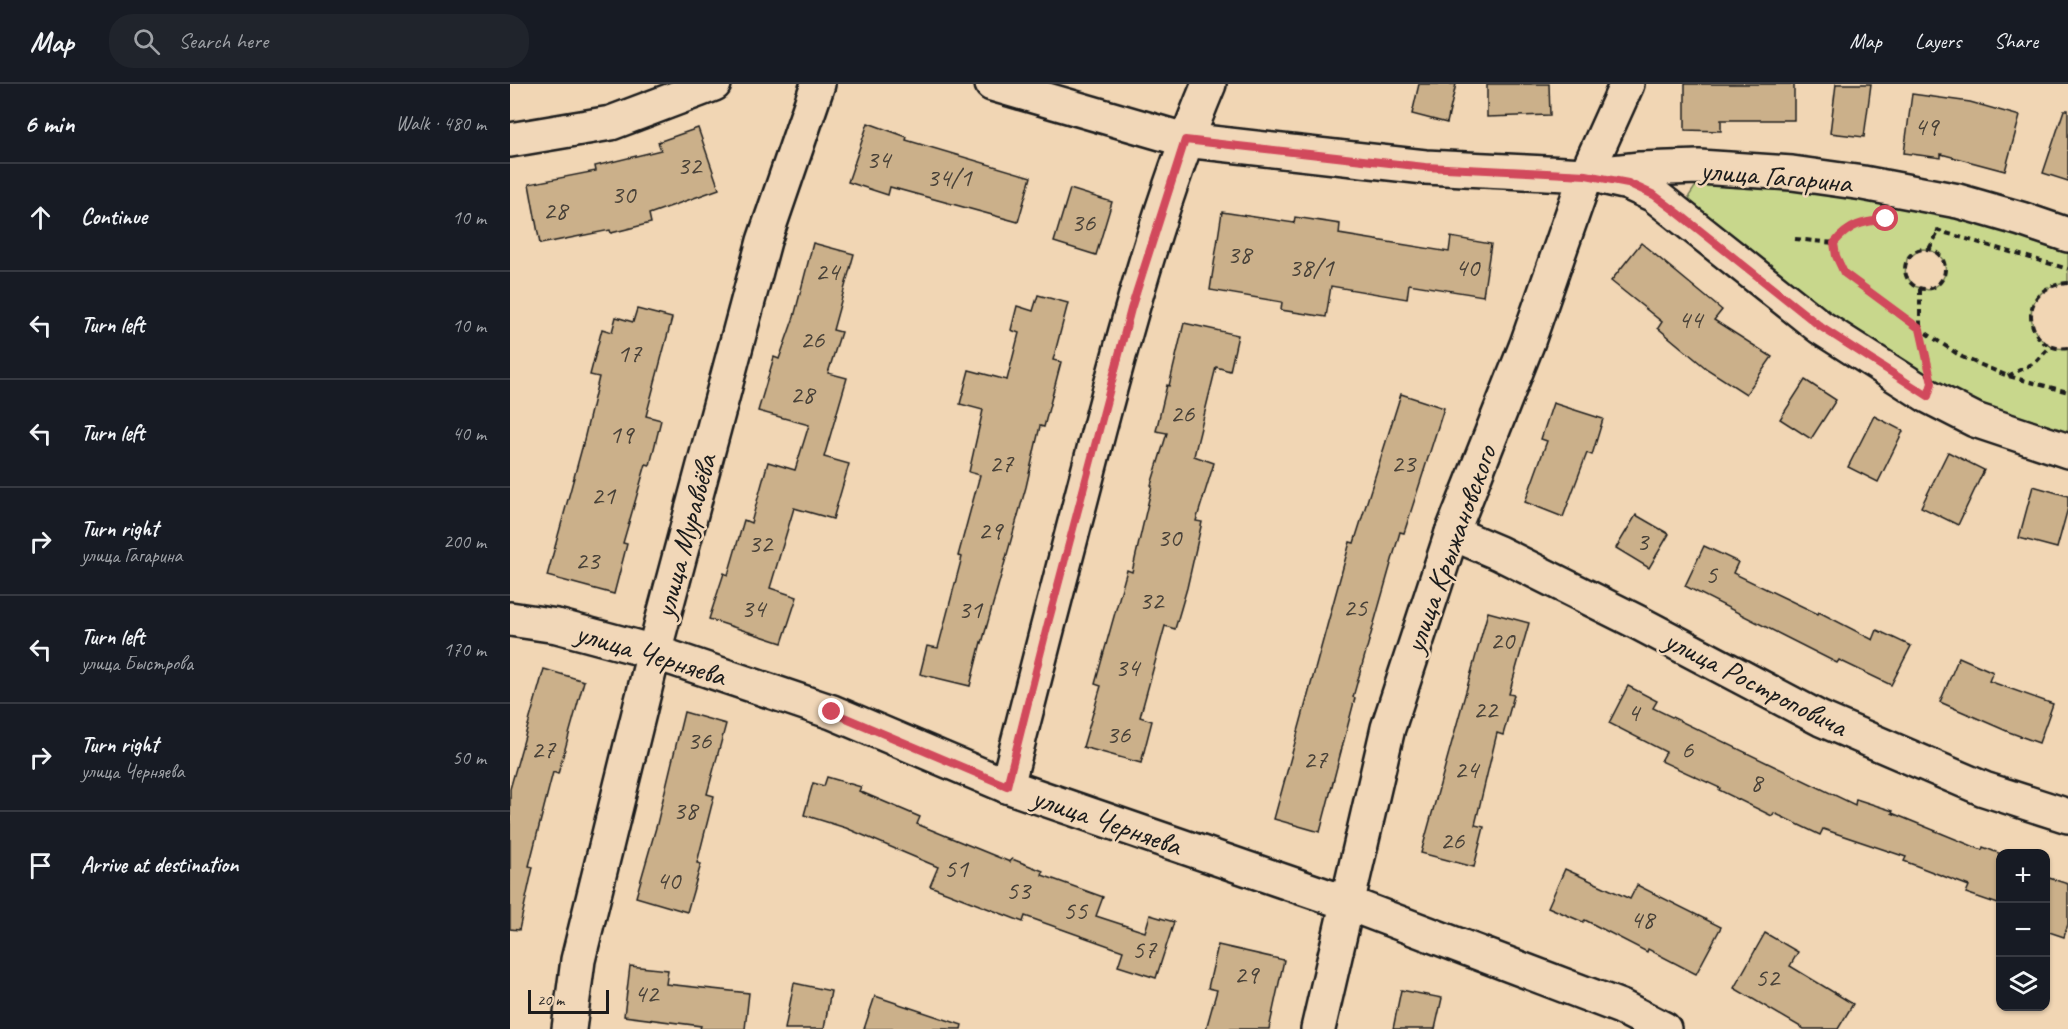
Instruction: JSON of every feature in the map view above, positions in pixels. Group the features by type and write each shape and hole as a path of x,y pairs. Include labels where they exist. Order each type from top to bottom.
{"street":[{"path":"510,140 611,123 714,84"},
{"name":"улица Муравьёва","path":"569,1029 578,960 654,652 764,241 818,84"},
{"name":"улица Гагарина","path":"992,84 1185,140 1425,167 1586,175 1628,183 1654,195 1821,327 1928,396 1974,420 2068,451"},
{"path":"1007,786 1131,309 1185,140 1209,84"},
{"name":"улица Крыжановского","path":"1317,1029 1388,728 1452,533 1527,344 1586,175 1627,84"},
{"name":"улица Гагарина","path":"1586,175 1640,169 1699,167 1792,173 1863,183 1958,201 2068,235"},
{"name":"улица Ростроповича","path":"1452,533 1500,554 1637,622 1821,719 1984,789 2068,816"},
{"name":"улица Черняева","path":"510,620 557,626 654,652 832,712 1007,786 1347,903 1621,1007 1664,1029"}],"path":[{"path":"1886,219 1866,221 1845,229 1834,243 1836,256 1844,273 1962,357 2008,375 2068,392"},
{"path":"1928,228 2068,269"},
{"path":"1795,239 1834,243"},
{"path":"1921,249 1929,249 1937,252 1943,259 1946,267 1945,275 1941,283 1935,287 1920,289 1908,281 1905,266 1907,259 1913,253 1921,249"},
{"path":"2068,283 2054,284 2042,291 2033,302 2031,315 2033,329 2040,339 2051,346 2068,348"},
{"path":"1920,289 1920,329 1932,383 1928,396"},
{"path":"2008,375 2036,362 2051,346"}],"green space":[{"path":"1706,181 1802,184 1955,210 2068,244 2068,283 2050,288 2038,296 2032,308 2032,320 2043,342 2054,347 2068,348 2068,436 2008,415 1932,383 1823,312 1692,206 1689,196 1695,187","holes":["1921,249 1930,250 1943,260 1945,273 1937,286 1928,290 1914,286 1905,274 1907,259"]}],"building":[{"path":"1419,84 1456,84 1447,123 1412,114"},
{"path":"1487,84 1549,84 1550,115 1487,117"},
{"path":"1685,84 1794,84 1794,120 1721,120 1721,131 1685,130"},
{"path":"1836,84 1871,84 1864,137 1830,133"},
{"path":"1912,94 1970,102 2020,116 2005,171 1941,154 1941,158 1904,153"},
{"path":"2064,110 2068,110 2068,181 2043,173"},
{"path":"868,123 907,137 906,140 1031,177 1018,222 890,187 888,195 848,182"},
{"path":"698,128 719,189 649,214 651,223 611,233 610,230 540,244 529,184 596,171 595,166 661,150 658,142"},
{"path":"1070,189 1112,202 1096,255 1054,242"},
{"path":"1222,212 1294,223 1295,217 1340,224 1339,234 1449,252 1451,237 1491,244 1483,296 1409,284 1407,299 1331,286 1326,317 1281,310 1282,302 1210,290"},
{"path":"813,243 854,254 833,330 841,332 828,373 847,378 824,457 849,464 833,519 794,508 770,588 797,597 782,643 709,619 724,573 728,575 744,520 751,523 768,462 795,470 809,425 758,411 774,357 779,359 794,317"},
{"path":"1641,243 1722,310 1714,320 1772,357 1746,394 1707,369 1658,328 1662,322 1611,281"},
{"path":"1038,295 1068,303 1053,360 1061,362 1044,427 1040,426 1026,487 970,686 920,674 927,646 938,648 962,557 958,556 980,475 969,472 983,410 960,404 969,370 1007,380 1019,333 1011,330 1017,306 1033,311"},
{"path":"637,309 672,318 646,416 661,420 650,465 646,464 623,543 627,544 614,594 547,576 599,377 590,375 602,329 612,332 616,317 633,322"},
{"path":"1184,323 1238,335 1230,371 1216,367 1194,456 1214,463 1196,521 1202,522 1187,588 1175,629 1165,626 1140,717 1152,721 1141,763 1083,747 1101,686 1095,684 1127,570 1132,572 1151,485 1167,433 1156,431"},
{"path":"1805,380 1836,400 1811,439 1780,419"},
{"path":"1401,394 1444,408 1404,533 1400,532 1353,697 1355,698 1320,832 1274,819 1350,542 1354,543"},
{"path":"1553,403 1603,419 1592,455 1587,453 1563,517 1525,502 1547,441 1541,439"},
{"path":"1874,416 1903,431 1878,482 1848,467"},
{"path":"1948,452 1984,470 1958,525 1921,507"},
{"path":"2033,486 2068,496 2068,508 2057,548 2019,538"},
{"path":"1636,515 1669,534 1649,568 1616,548"},
{"path":"1704,546 1738,562 1733,573 1818,614 1819,612 1873,640 1877,630 1911,646 1891,685 1839,660 1837,663 1685,586"},
{"path":"1488,612 1529,623 1509,694 1514,695 1503,735 1497,733 1475,825 1484,827 1474,867 1421,853"},
{"path":"1959,657 1993,672 1989,681 2053,704 2039,743 1940,702"},
{"path":"544,669 584,681 558,774 553,772 529,866 533,867 519,930 510,929 510,789"},
{"path":"1628,686 1657,701 1653,708 1855,805 1856,799 1893,811 1892,813 1982,850 1983,847 1996,852 1996,903 1966,893 1969,886 1904,861 1906,857 1823,829 1820,835 1774,813 1772,816 1719,790 1720,788 1661,761 1666,752 1609,723"},
{"path":"684,712 726,724 707,794 714,796 697,863 701,864 687,912 636,897 657,824"},
{"path":"827,777 861,787 859,791 920,817 917,824 1010,862 1012,859 1043,871 1042,875 1103,897 1096,916 1145,932 1150,915 1174,922 1156,978 1118,966 1123,951 1025,916 1023,922 930,886 938,867 846,828 804,815 813,783 824,786"},
{"path":"1565,869 1630,899 1637,885 1721,927 1696,974 1585,920 1583,922 1548,907"},
{"path":"2050,878 2068,884 2068,924 2064,937 2050,932"},
{"path":"1765,933 1798,952 1790,966 1853,1004 1838,1029 1804,1029 1734,988"},
{"path":"1218,945 1284,960 1269,1029 1206,1029 1217,990 1208,988"},
{"path":"630,966 668,970 666,984 749,993 745,1029 700,1029 701,1026 624,1016"},
{"path":"794,983 831,991 824,1029 785,1029"},
{"path":"1401,990 1442,998 1435,1029 1393,1029"},
{"path":"875,996 962,1025 961,1029 864,1029"}],"route":[{"path":"832,712 1007,786 1131,309 1185,140 1349,160 1425,167 1586,175 1628,183 1654,195 1821,327 1928,396 1932,383 1920,329 1844,273 1836,256 1834,243 1845,229 1866,221 1886,219"}]}
